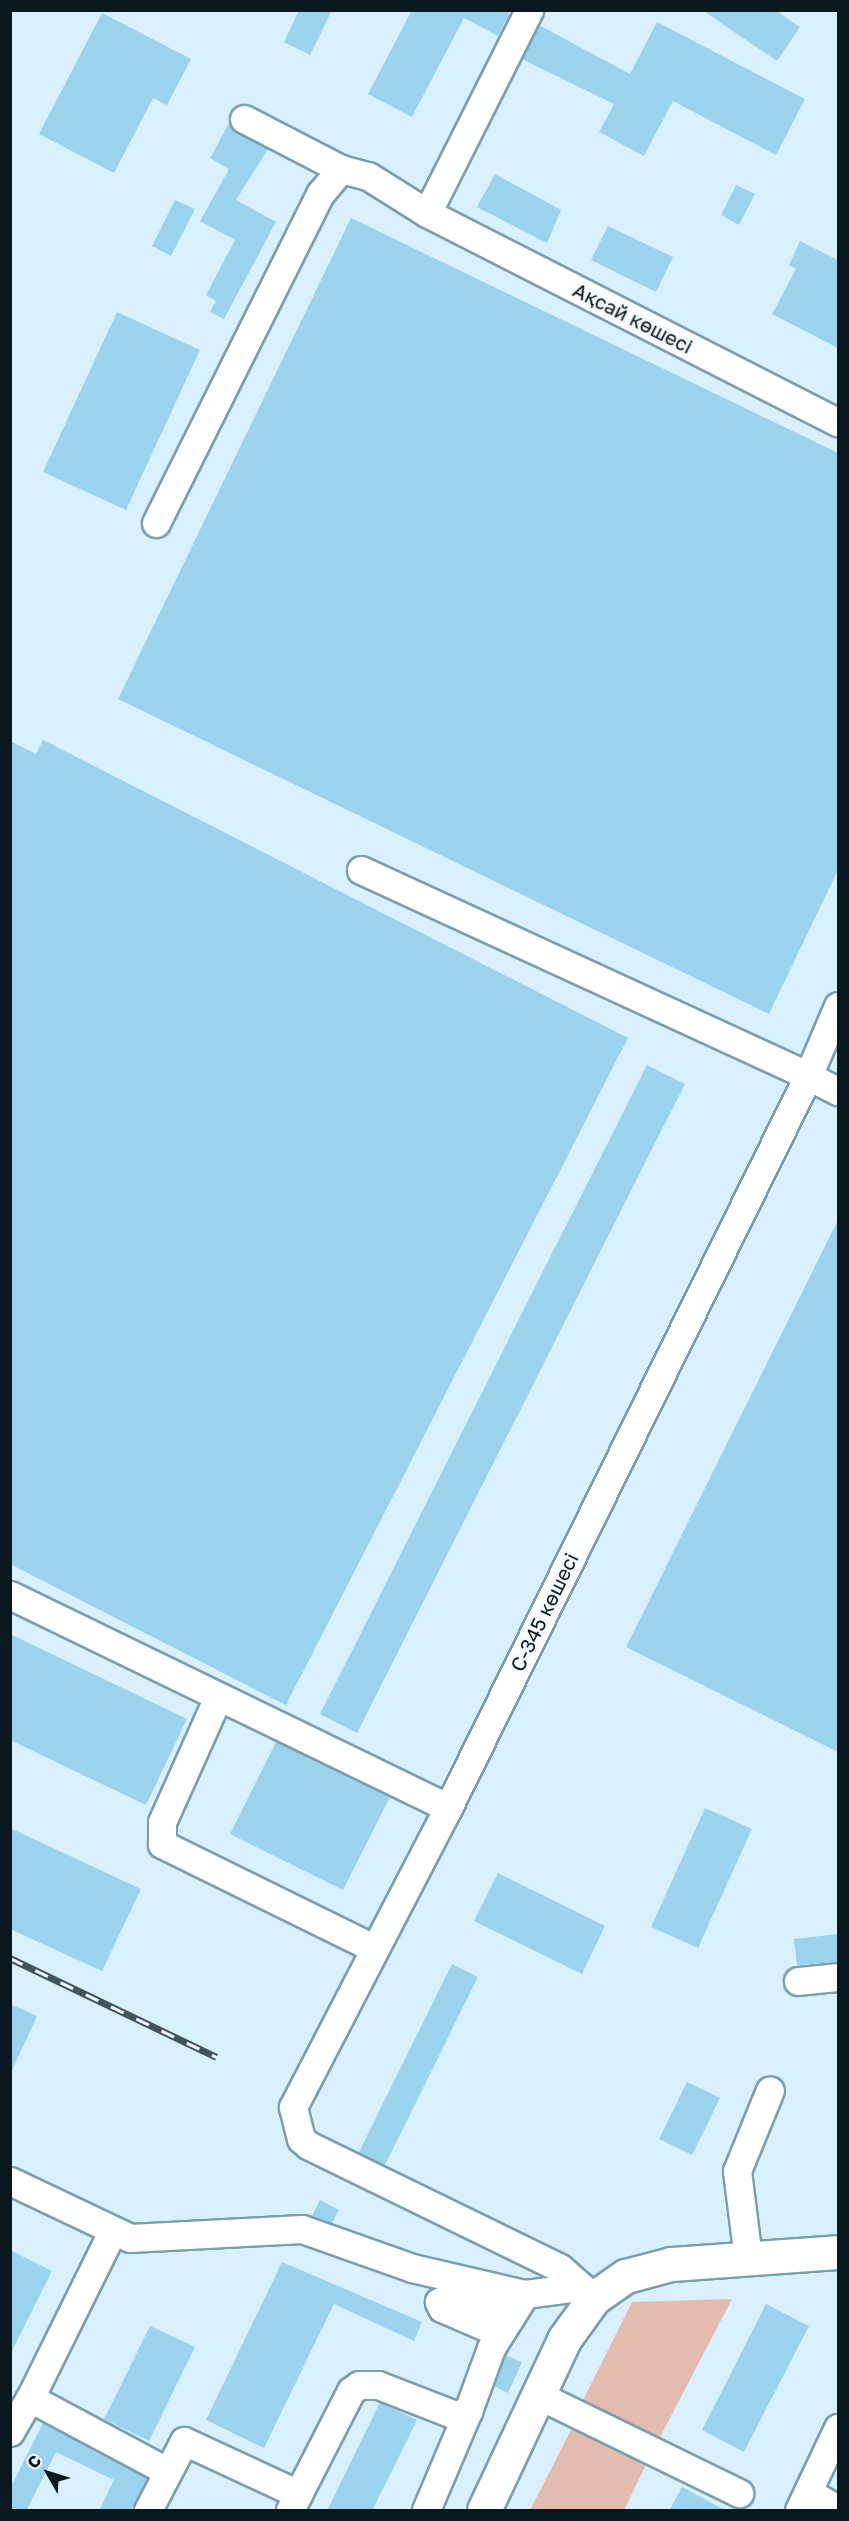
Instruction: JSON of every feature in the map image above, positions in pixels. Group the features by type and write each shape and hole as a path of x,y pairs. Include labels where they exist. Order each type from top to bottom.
{"main road":[{"path":"484,2511 586,2293 626,2276 671,2264 838,2252"}],"street":[{"path":"427,213 529,10"},
{"name":"Ақсай көшесі","path":"244,119 341,169 368,177 427,213 838,422"},
{"path":"156,523 320,194 341,169"},
{"path":"361,870 838,1091"},
{"name":"С-345 көшесі","path":"586,2293 560,2268 308,2145 293,2107 448,1808 808,1076 838,1006"},
{"path":"10,1595 448,1808"},
{"path":"218,1697 162,1822 162,1844 375,1949"},
{"path":"798,1982 838,1977"},
{"path":"748,2258 737,2171 770,2090"},
{"path":"10,2181 112,2232 129,2238 302,2229 412,2268 525,2294 586,2293"},
{"path":"10,2432 30,2398 112,2232"},
{"path":"426,2511 504,2325 525,2294"},
{"path":"148,2511 165,2470 179,2445 189,2441 294,2502 351,2391 360,2385 378,2385 455,2415 468,2411"},
{"path":"538,2395 739,2493"},
{"path":"30,2398 165,2470"},
{"path":"838,2428 804,2501 838,2509"}],"shaded area":[{"path":"732,2299 657,2443 579,2408 632,2302"},
{"path":"574,2424 647,2463 624,2510 530,2510"}],"building":[{"path":"299,10 332,10 310,55 284,42"},
{"path":"412,10 511,10 498,36 464,18 412,117 368,94"},
{"path":"702,10 775,10 800,27 777,61"},
{"path":"102,13 191,59 167,105 153,98 114,173 39,134"},
{"path":"657,22 805,99 776,155 673,101 644,156 599,132 614,104 522,59 539,25 630,74"},
{"path":"228,125 268,149 236,200 276,222 224,319 210,312 216,301 206,295 235,240 200,221 229,169 210,158"},
{"path":"495,174 561,210 547,243 477,207"},
{"path":"736,185 755,194 739,225 721,215"},
{"path":"175,200 195,209 171,256 152,246"},
{"path":"351,218 838,453 838,870 769,1014 118,699"},
{"path":"608,226 673,257 656,292 591,260"},
{"path":"800,241 838,260 838,348 772,314 796,269 789,265"},
{"path":"117,312 200,350 126,510 43,472"},
{"path":"43,740 628,1038 286,1705 10,1564 10,741 36,754"},
{"path":"647,1065 685,1084 357,1733 320,1714"},
{"path":"838,1220 838,1752 626,1647"},
{"path":"10,1634 187,1719 146,1805 10,1740"},
{"path":"276,1742 390,1797 343,1890 230,1834"},
{"path":"705,1808 752,1829 698,1948 651,1927"},
{"path":"10,1828 141,1889 102,1971 10,1929"},
{"path":"498,1873 605,1926 582,1974 474,1921"},
{"path":"838,1934 838,1962 797,1965 794,1939"},
{"path":"452,1964 478,1977 385,2165 359,2152"},
{"path":"10,2004 37,2016 10,2075"},
{"path":"687,2082 720,2098 692,2155 659,2139"},
{"path":"320,2200 339,2210 332,2223 312,2216"},
{"path":"10,2250 52,2271 10,2355"},
{"path":"282,2262 422,2322 414,2341 334,2304 264,2448 206,2420"},
{"path":"766,2304 809,2326 744,2452 702,2430"},
{"path":"150,2326 195,2347 149,2441 104,2419"},
{"path":"505,2355 522,2362 508,2393 494,2386"},
{"path":"380,2402 417,2420 372,2511 327,2511"},
{"path":"43,2423 147,2478 131,2511 99,2511 114,2480 56,2452 26,2511 10,2511 10,2489"},
{"path":"682,2487 727,2511 669,2511"}],"railway":[{"path":"10,1958 217,2057"}]}
